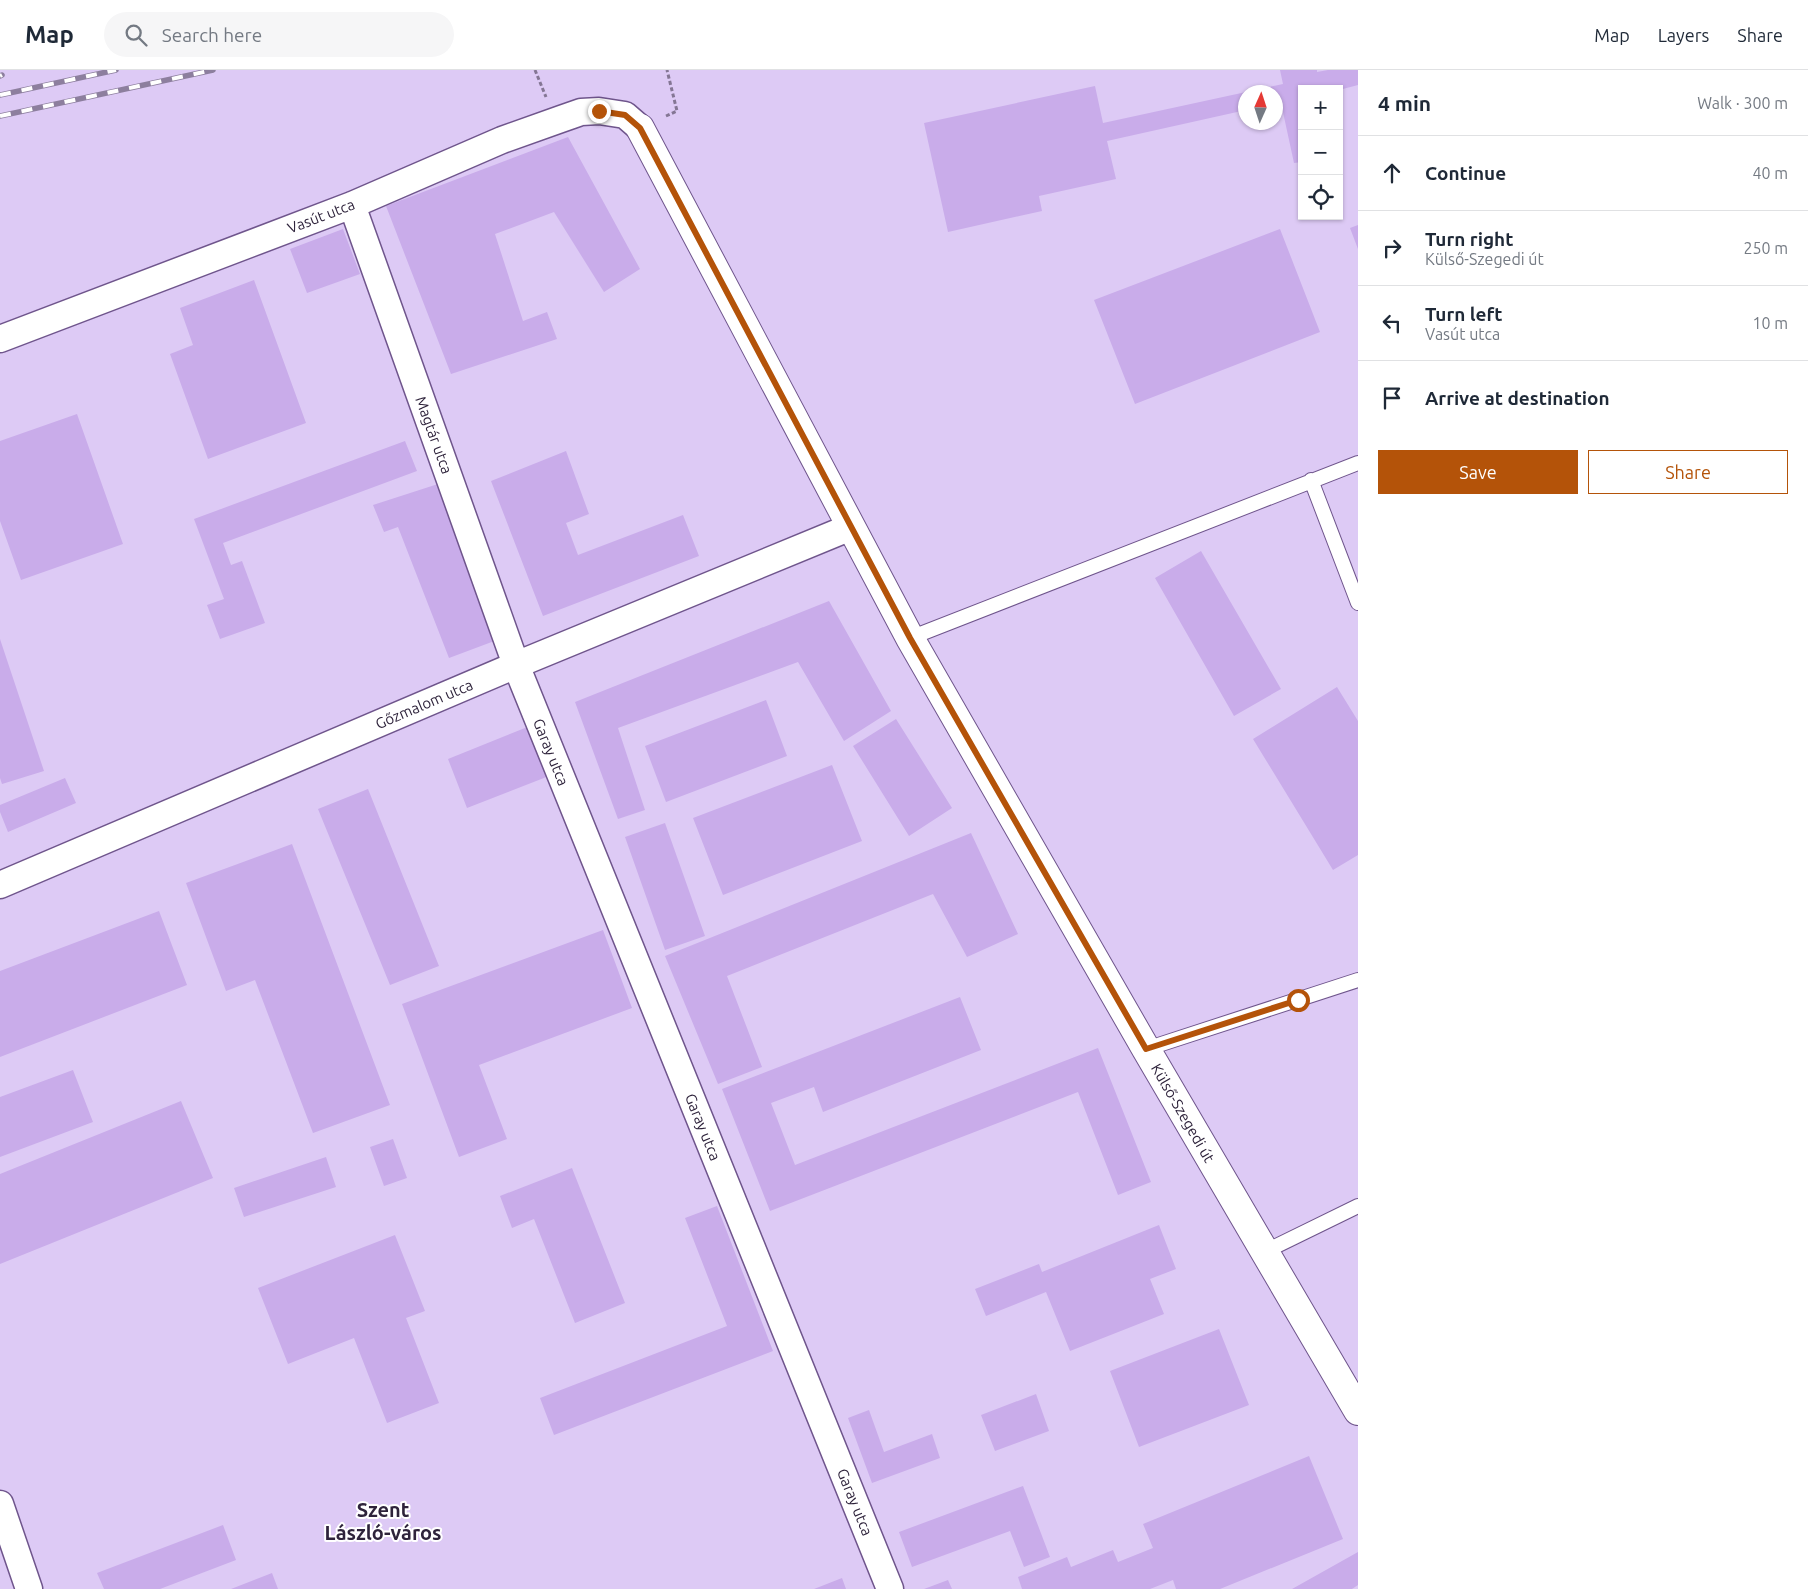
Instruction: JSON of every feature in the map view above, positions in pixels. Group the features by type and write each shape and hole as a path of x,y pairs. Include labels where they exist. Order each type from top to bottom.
{"street":[{"name":"Vasút utca","path":"0,339 352,205 502,140 581,112 599,111 625,115 640,128"},
{"name":"Külső-Szegedi út","path":"640,128 910,638 1146,1049 1358,1411"},
{"name":"Magtár utca","path":"352,205 516,665"},
{"name":"Gőzmalom utca","path":"0,886 516,665 851,527"},
{"name":"Garay utca","path":"516,665 890,1589"},
{"path":"0,1504 29,1589"}],"lane":[{"path":"910,638 1358,463"},
{"path":"1311,480 1358,603"},
{"path":"1146,1049 1358,980"},
{"path":"1264,1252 1358,1206"}],"path":[{"path":"667,70 677,112"}],"shaded area":[{"path":"0,70 1358,70 1358,1589 0,1589"}],"building":[{"path":"1280,70 1317,70 1317,72 1358,70 1358,85 1343,89 1343,85 1298,85 1298,162 1294,163 1283,112 1283,85 1278,85 1283,84"},
{"path":"1095,86 1103,123 1238,94 1238,112 1107,141 1116,179 1039,196 1042,211 948,232 924,123"},
{"path":"568,137 640,269 604,292 554,212 495,234 523,321 547,312 557,339 451,374 386,206"},
{"path":"1358,225 1358,249 1350,228"},
{"path":"343,229 360,274 307,293 290,249"},
{"path":"1280,229 1320,332 1135,404 1094,300"},
{"path":"254,280 306,423 208,459 170,354 193,345 180,308"},
{"path":"77,414 123,544 21,580 0,521 0,441"},
{"path":"405,441 417,471 223,543 231,565 242,561 265,623 220,639 207,605 224,599 194,519"},
{"path":"566,451 589,514 566,523 578,555 683,515 699,556 543,616 491,481"},
{"path":"438,484 497,640 449,658 398,527 384,532 373,505"},
{"path":"1201,551 1281,689 1234,716 1155,578"},
{"path":"829,601 891,711 844,741 798,662 618,728 645,810 618,819 575,702"},
{"path":"0,639 44,771 2,784 0,778"},
{"path":"1337,687 1358,721 1358,855 1333,870 1253,739"},
{"path":"766,700 787,756 666,802 645,746"},
{"path":"896,719 952,808 909,836 853,746"},
{"path":"530,726 549,776 467,808 448,759"},
{"path":"832,765 862,841 723,895 693,818"},
{"path":"65,778 76,803 8,832 0,812 0,805"},
{"path":"368,789 439,966 390,985 318,809"},
{"path":"665,823 705,936 665,950 625,837"},
{"path":"971,833 1018,934 967,957 933,894 727,976 762,1067 718,1084 665,956"},
{"path":"292,844 390,1105 313,1133 255,980 226,991 186,883"},
{"path":"159,911 187,985 0,1057 0,971"},
{"path":"603,930 632,1008 479,1065 507,1139 459,1157 402,1004"},
{"path":"960,997 981,1050 823,1112 814,1087 771,1103 795,1165 1098,1048 1151,1182 1118,1195 1078,1092 770,1211 722,1089"},
{"path":"73,1070 93,1122 0,1157 0,1097"},
{"path":"181,1101 213,1178 0,1264 0,1174"},
{"path":"393,1139 407,1178 384,1186 370,1147"},
{"path":"326,1157 336,1187 244,1217 234,1188"},
{"path":"572,1168 625,1303 575,1323 534,1219 512,1228 500,1196"},
{"path":"717,1206 773,1351 554,1435 540,1398 727,1326 685,1218"},
{"path":"1159,1225 1176,1269 1150,1279 1164,1314 1070,1351 1046,1292 986,1316 975,1289 1039,1264 1042,1272"},
{"path":"395,1235 425,1311 406,1318 439,1403 387,1423 354,1338 288,1364 258,1288"},
{"path":"1219,1329 1249,1405 1139,1447 1110,1371"},
{"path":"1036,1394 1049,1431 995,1451 981,1415"},
{"path":"869,1410 884,1452 932,1434 940,1458 872,1483 848,1418"},
{"path":"1309,1456 1343,1539 1220,1589 1176,1589 1173,1580 1150,1589 1022,1589 1018,1577 1067,1557 1071,1567 1113,1550 1118,1562 1153,1548 1143,1524"},
{"path":"1023,1486 1050,1557 1024,1567 1010,1531 912,1567 899,1532"},
{"path":"223,1525 236,1560 160,1589 104,1589 97,1573"},
{"path":"1358,1552 1358,1585 1352,1589 1292,1589"},
{"path":"272,1573 278,1589 231,1589"},
{"path":"842,1578 846,1589 814,1589"},
{"path":"948,1580 952,1589 924,1589"}],"railway":[{"path":"0,95 116,70"},
{"path":"0,116 213,70"}],"district":[{"name":"Szent László-város","path":"383,1520"}],"route":[{"path":"599,111 625,115 640,128 910,638 1146,1049 1298,1000"}]}
